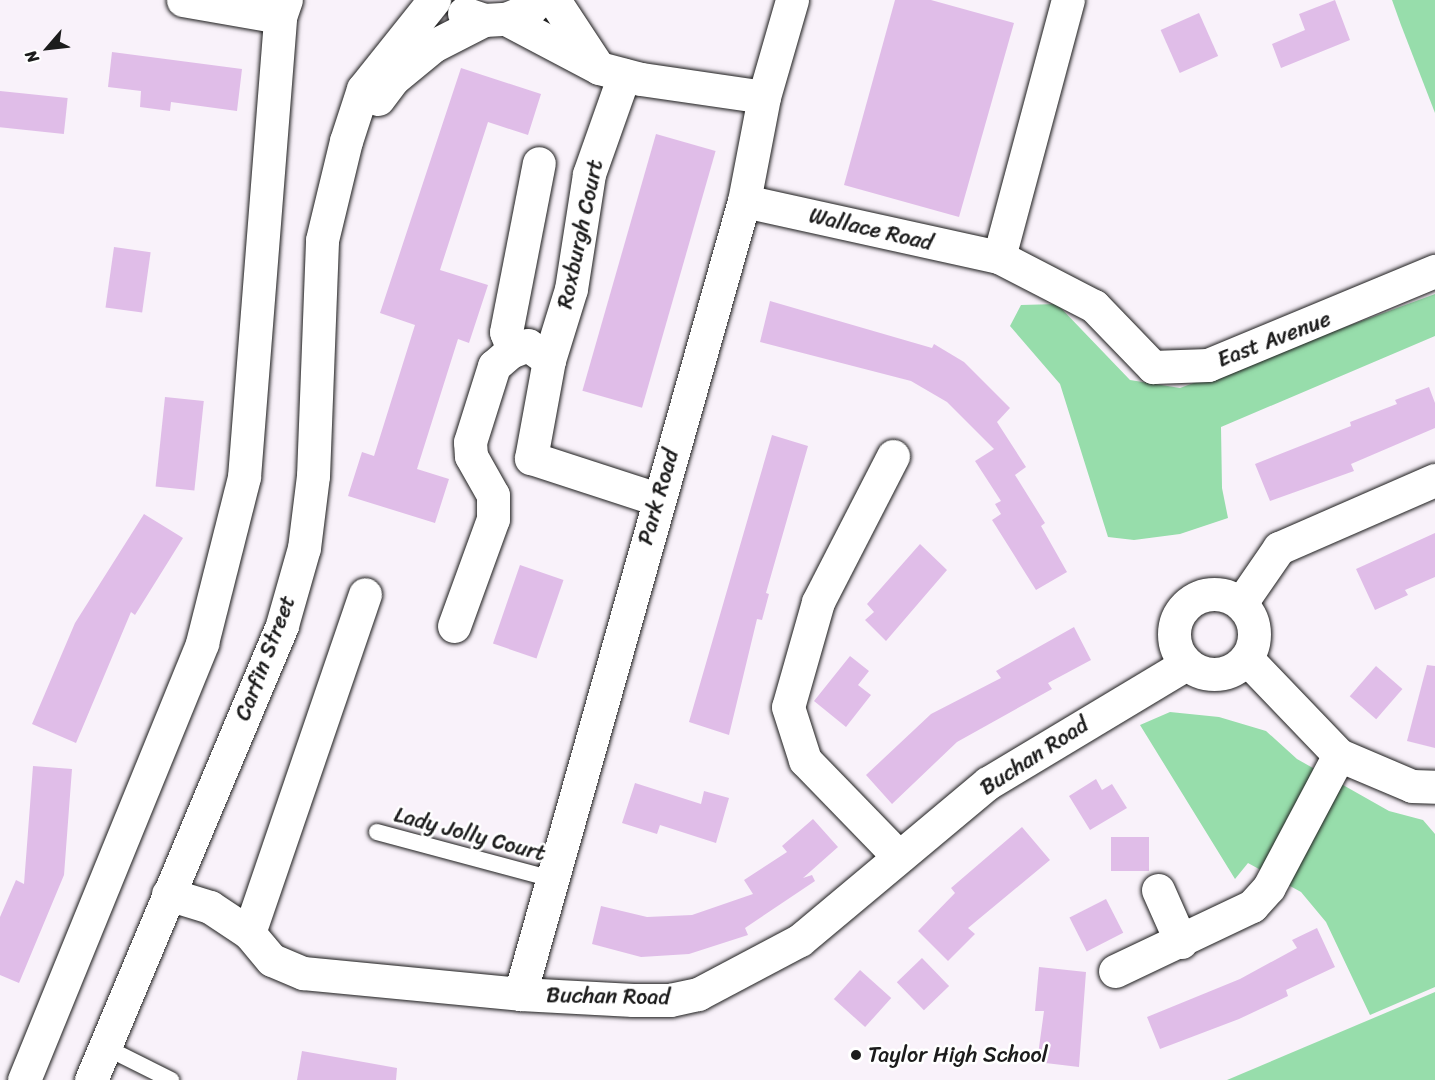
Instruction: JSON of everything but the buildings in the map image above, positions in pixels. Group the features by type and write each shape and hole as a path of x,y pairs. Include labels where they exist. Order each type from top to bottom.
{"street":[{"path":"24,1080 202,643 244,477 283,8 183,0"},
{"name":"Carfin Street","path":"91,1080 282,626 304,548 313,477 322,240 346,141 363,89 434,0"},
{"path":"442,0 452,9 495,19 611,71 764,97"},
{"name":"Carfin Street","path":"346,141 393,79 433,46 495,19 530,9 539,0"},
{"path":"554,0 611,71"},
{"path":"999,257 1068,0"},
{"name":"Park Road","path":"520,994 657,499 744,201 764,97 787,1"},
{"name":"Roxburgh Court","path":"611,71 589,174 571,289 549,360 531,458 657,499"},
{"path":"513,350 506,332 539,163"},
{"name":"Wallace Road","path":"744,201 999,257"},
{"name":"East Avenue","path":"999,257 1094,306 1153,367 1208,365 1435,272"},
{"path":"454,626 493,519 493,495 471,456 470,442 494,366 513,350 528,345 549,360"},
{"path":"893,456 818,602 788,707 805,759 898,856"},
{"path":"1241,603 1279,548 1435,480"},
{"path":"249,933 365,594"},
{"path":"1204,595 1226,595 1241,603 1252,620 1255,633 1247,658 1237,668 1217,675 1203,674 1186,664 1173,639 1180,612 1204,595"},
{"path":"1247,658 1339,755 1412,786 1435,787"},
{"name":"Buchan Road","path":"168,894 210,907 249,933 272,960 303,973 520,994 633,1000 670,1000 698,994 801,940 898,856 988,783 1186,664"},
{"path":"1116,971 1181,942 1252,906 1269,887 1339,755"},
{"path":"1158,890 1181,942"}],"lane":[{"name":"Lady Jolly Court","path":"377,832 552,879"},
{"path":"105,1047 171,1080"}],"green space":[{"path":"1392,0 1435,0 1435,113 1401,25"},
{"path":"1435,294 1435,336 1221,427 1222,488 1228,518 1180,534 1134,540 1108,537 1060,384 1010,326 1021,305 1057,304 1130,380 1180,388"},
{"path":"1170,712 1219,717 1266,731 1297,759 1389,811 1423,820 1435,834 1435,987 1370,1015 1326,922 1301,892 1248,863 1235,879 1140,725"},
{"path":"1435,992 1435,1080 1227,1080"}],"place":[{"name":"Taylor High School","path":"856,1055"}]}
